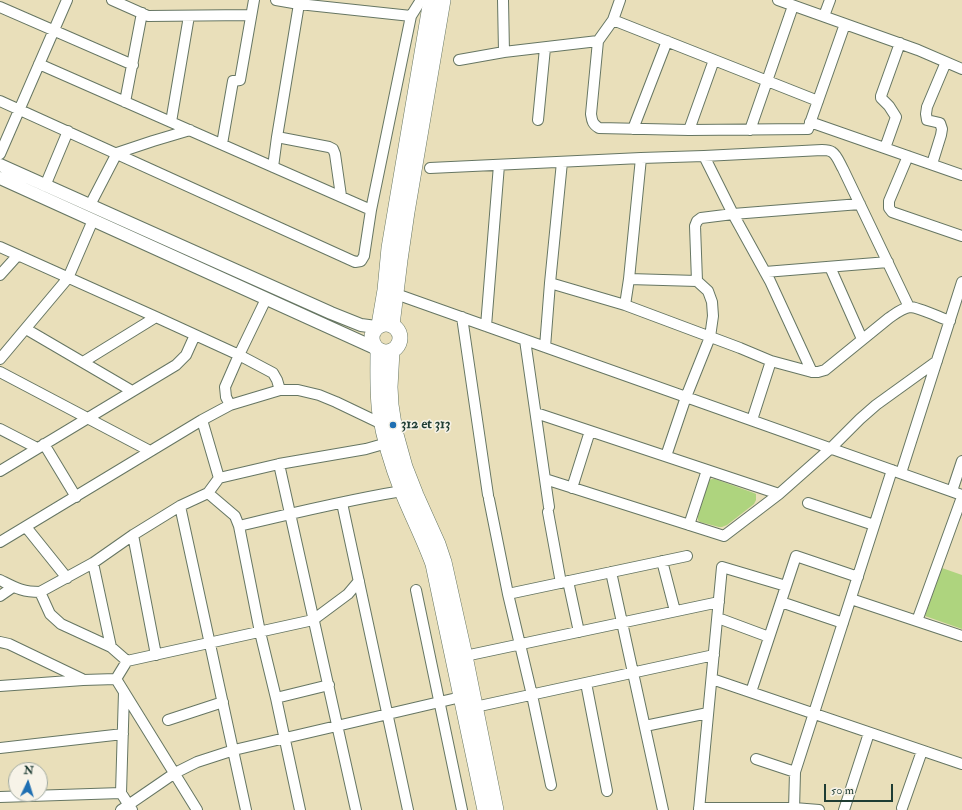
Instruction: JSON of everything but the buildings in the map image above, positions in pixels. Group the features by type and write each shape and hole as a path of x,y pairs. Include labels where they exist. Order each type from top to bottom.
{"main road":[{"path":"382,326 392,232 431,0"},
{"path":"443,0 407,212 396,294 382,326 373,332 371,337 372,343 382,350 390,387 395,431 405,467 438,544 444,562 476,707 496,810"},
{"path":"382,326 396,328 400,338 396,348 382,350"},
{"path":"382,350 380,413 382,424 402,491 427,546 433,564 484,810"}],"street":[{"path":"0,154 67,0"},
{"path":"112,0 126,3 148,16 251,15"},
{"path":"222,144 233,81 240,80 254,0"},
{"path":"276,0 299,4 411,16"},
{"path":"0,101 355,262 361,261 364,256 371,210 411,16 422,0"},
{"path":"503,0 504,52"},
{"path":"620,0 613,20 598,41 592,121 595,126 599,128 689,130 808,129 845,24"},
{"path":"778,0 918,50 962,69"},
{"path":"824,16 830,0"},
{"path":"273,167 299,4"},
{"path":"750,130 793,6"},
{"path":"0,7 133,65"},
{"path":"125,102 142,13"},
{"path":"171,122 189,16"},
{"path":"613,20 818,101"},
{"path":"459,60 504,52 598,41"},
{"path":"633,129 667,41"},
{"path":"885,148 896,117 881,96 900,44"},
{"path":"538,120 545,48"},
{"path":"689,130 714,60"},
{"path":"932,164 942,129 940,123 927,120 926,114 927,108 946,62"},
{"path":"39,64 371,210"},
{"path":"810,122 962,175"},
{"path":"90,205 117,153 153,140 190,130"},
{"path":"45,186 68,131"},
{"path":"277,137 333,149 341,196"},
{"path":"430,168 822,150 832,152 836,156 860,204 908,307"},
{"path":"704,156 733,214 765,272 812,372"},
{"path":"908,156 889,201 892,212 962,236"},
{"path":"625,305 641,158"},
{"path":"545,347 562,162"},
{"path":"0,165 331,313 361,325 382,326"},
{"path":"486,326 499,165"},
{"path":"0,178 382,350"},
{"path":"697,281 695,226 697,221 701,218 860,204"},
{"path":"0,359 68,278 93,220"},
{"path":"0,247 239,355 273,373 280,390"},
{"path":"0,275 18,256"},
{"path":"765,272 888,262"},
{"path":"830,267 862,339"},
{"path":"629,279 697,281 708,291 712,302 713,316 710,337 686,397 666,456"},
{"path":"794,809 795,772 874,525 937,361 950,321 959,302 962,282"},
{"path":"550,283 625,305 771,361 812,372 825,370 889,318 908,307 915,308 950,321"},
{"path":"396,294 896,471 962,496 917,621"},
{"path":"230,405 226,397 225,387 266,299"},
{"path":"83,362 156,317"},
{"path":"462,317 489,497 508,594 532,695 551,785"},
{"path":"26,329 132,391"},
{"path":"0,471 176,365 186,355 195,335"},
{"path":"525,340 548,510 564,582 579,632"},
{"path":"752,420 771,361"},
{"path":"545,479 724,536 779,494 831,448 876,405 937,361"},
{"path":"0,372 150,452"},
{"path":"0,542 202,420 230,405 280,390 298,390 319,395 382,424"},
{"path":"536,413 779,494"},
{"path":"202,420 219,478"},
{"path":"0,429 40,446 76,496"},
{"path":"572,488 590,431"},
{"path":"0,580 20,590 40,592 93,564 133,535 180,506 208,492 219,478 279,464 366,449 387,443"},
{"path":"952,491 962,462"},
{"path":"279,464 356,810"},
{"path":"689,525 707,470"},
{"path":"239,526 290,513 402,491"},
{"path":"208,492 235,516 239,526 260,632 300,810"},
{"path":"342,503 408,810"},
{"path":"808,503 874,525"},
{"path":"180,506 246,810"},
{"path":"26,527 67,578"},
{"path":"133,535 156,655"},
{"path":"508,594 687,556"},
{"path":"751,692 796,556 858,577"},
{"path":"662,561 675,611"},
{"path":"93,564 111,646"},
{"path":"786,586 722,566 699,809 819,810"},
{"path":"611,572 663,810"},
{"path":"116,679 127,661 313,620 348,594 359,582"},
{"path":"0,596 13,587"},
{"path":"416,590 462,810"},
{"path":"40,592 50,614 61,624 111,646 127,661"},
{"path":"851,599 962,636"},
{"path":"465,656 719,602"},
{"path":"781,602 843,623"},
{"path":"718,618 769,637"},
{"path":"0,642 9,644 83,680"},
{"path":"476,707 714,655"},
{"path":"0,686 116,679"},
{"path":"116,679 197,810"},
{"path":"712,679 962,764"},
{"path":"586,683 607,791"},
{"path":"276,698 328,685"},
{"path":"124,692 121,794 127,808 175,773 197,762 234,750 461,697"},
{"path":"168,720 223,702"},
{"path":"645,726 708,713"},
{"path":"844,810 869,733"},
{"path":"0,748 123,734"},
{"path":"902,808 922,751"},
{"path":"756,759 795,772"},
{"path":"0,797 121,794"}],"green space":[{"path":"712,479 756,494 754,504 727,525 722,527 700,522 698,520 709,480"},
{"path":"942,568 962,575 962,629 925,616"}],"place":[{"name":"312 et 313","path":"393,425"}]}
